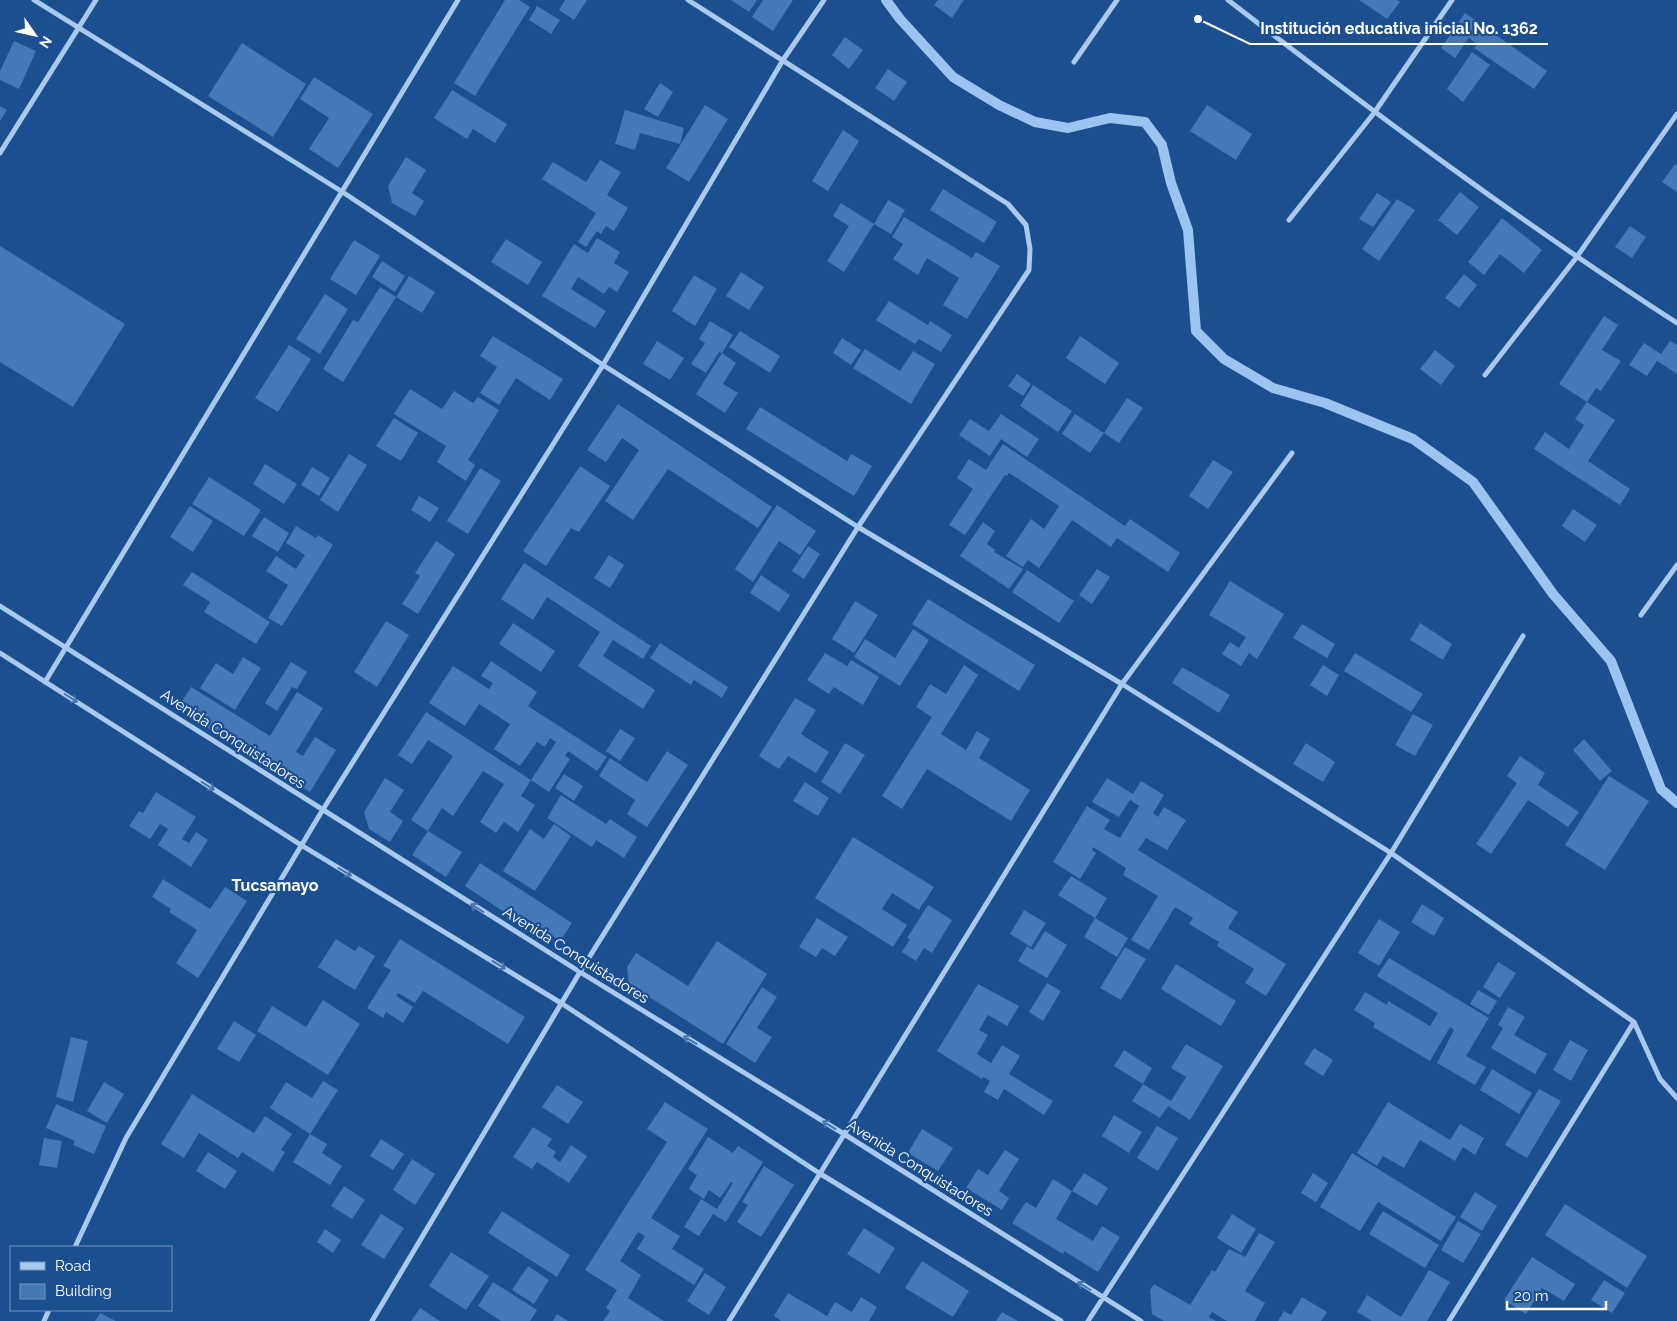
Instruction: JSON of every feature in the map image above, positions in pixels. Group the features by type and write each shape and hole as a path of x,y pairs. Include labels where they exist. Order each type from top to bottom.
{"street":[{"path":"34,0 341,192 603,365 858,527 1122,684 1392,853 1634,1022 1660,1079 1677,1098"},
{"path":"0,153 96,0"},
{"path":"44,682 458,0"},
{"path":"372,1321 580,972 858,527 1029,270 1030,249 1026,225 1008,204 688,0"},
{"path":"75,1246 126,1138 301,845 603,365 783,60 824,0"},
{"path":"1074,62 1117,0"},
{"path":"1228,0 1374,113 1576,258 1677,323"},
{"path":"1289,220 1374,113 1452,0"},
{"path":"1485,375 1576,258 1677,114"},
{"path":"729,1321 819,1172 1122,684 1292,453"},
{"path":"1641,615 1677,565"},
{"name":"Avenida Conquistadores","path":"0,606 322,811 844,1134 1141,1321"},
{"path":"1088,1321 1392,853 1522,636"},
{"path":"0,654 301,845 562,1003 819,1172 1061,1321"},
{"path":"1449,1321 1634,1022"}],"building":[{"path":"505,0 519,0 530,7 475,96 454,83"},
{"path":"565,0 587,0 574,20 559,10"},
{"path":"731,0 757,0 749,12"},
{"path":"763,0 793,0 773,31 752,17"},
{"path":"938,0 964,0 952,18 934,5"},
{"path":"1359,0 1397,0 1400,2 1387,19"},
{"path":"537,6 560,20 551,34 529,20"},
{"path":"1465,13 1547,71 1534,89 1474,48 1477,44 1469,38 1455,58 1441,48"},
{"path":"845,37 863,50 849,69 832,55"},
{"path":"14,41 36,51 19,89 0,80 0,71"},
{"path":"242,43 306,84 273,137 208,96"},
{"path":"1472,52 1490,65 1463,102 1447,89"},
{"path":"888,69 907,82 894,101 875,88"},
{"path":"314,77 373,114 338,168 309,149 329,118 300,99"},
{"path":"660,83 673,92 658,117 644,109"},
{"path":"452,90 507,124 495,143 473,129 467,139 434,118"},
{"path":"705,105 728,119 689,182 666,168"},
{"path":"1207,105 1252,134 1236,160 1190,131"},
{"path":"0,106 7,110 0,121"},
{"path":"625,110 684,128 680,144 640,133 635,150 615,144"},
{"path":"843,130 859,141 828,191 812,181"},
{"path":"406,157 426,170 412,193 424,201 415,216 392,203 388,186"},
{"path":"600,160 621,172 607,195 628,208 614,231 606,226 601,234 597,231 586,247 578,242 596,213 542,179 553,162 586,182"},
{"path":"1675,164 1677,166 1677,192 1662,182"},
{"path":"943,189 997,222 984,243 930,210"},
{"path":"1460,192 1479,207 1457,235 1438,220"},
{"path":"1377,193 1391,202 1373,227 1359,219"},
{"path":"1397,199 1415,210 1379,261 1362,249"},
{"path":"888,200 905,210 891,234 874,224"},
{"path":"841,203 874,224 844,272 827,261 849,226 833,216"},
{"path":"904,217 972,258 976,252 1000,266 967,319 943,305 959,278 927,258 918,275 893,259 903,244 892,237"},
{"path":"1502,218 1542,250 1524,273 1500,254 1484,275 1468,262"},
{"path":"1630,226 1646,237 1632,258 1615,247"},
{"path":"597,238 620,252 614,263 629,272 617,292 609,287 604,294 578,277 571,289 606,311 595,328 542,296 574,244 588,253"},
{"path":"506,239 542,262 528,285 491,262"},
{"path":"354,240 380,256 356,295 330,279"},
{"path":"0,246 125,324 73,407 0,362"},
{"path":"382,261 405,276 395,292 372,277"},
{"path":"741,272 764,287 749,310 726,296"},
{"path":"1464,274 1477,285 1459,308 1445,298"},
{"path":"694,275 717,289 695,326 672,311"},
{"path":"409,276 435,292 422,313 396,297"},
{"path":"380,287 396,297 343,382 323,369 353,320 358,322"},
{"path":"325,294 348,309 320,354 296,339"},
{"path":"889,301 928,325 930,321 952,335 941,352 919,339 915,344 876,320"},
{"path":"1604,316 1618,325 1602,350 1621,361 1601,391 1596,388 1587,402 1559,384"},
{"path":"710,321 733,335 722,353 719,352 706,373 691,364 705,343 699,339"},
{"path":"740,331 780,356 770,373 729,347"},
{"path":"493,336 563,379 550,400 516,378 499,405 480,393 497,367 480,356"},
{"path":"1080,336 1119,363 1105,384 1066,358"},
{"path":"842,338 861,350 851,365 833,353"},
{"path":"657,341 684,358 670,380 643,364"},
{"path":"1670,341 1677,345 1677,374 1657,361 1647,376 1629,365 1644,343 1661,354"},
{"path":"289,345 311,359 278,412 255,398"},
{"path":"865,349 900,371 913,351 935,364 911,404 853,368"},
{"path":"1435,350 1455,366 1441,385 1420,369"},
{"path":"722,353 736,363 723,384 738,393 725,413 696,394"},
{"path":"1017,374 1031,384 1023,396 1008,386"},
{"path":"1033,385 1072,411 1058,432 1020,406"},
{"path":"410,389 442,409 454,391 473,403 478,397 499,410 468,460 475,465 466,481 437,462 446,446 394,414"},
{"path":"1127,398 1143,408 1119,443 1104,433"},
{"path":"1587,402 1615,420 1588,461 1630,489 1620,505 1534,449 1545,432 1569,449 1584,425 1575,419"},
{"path":"618,404 772,507 758,528 668,469 633,520 605,501 639,450 622,438 606,462 587,450"},
{"path":"760,407 847,461 851,454 872,466 854,496 746,429"},
{"path":"1001,414 1039,439 1027,457 1001,439 990,456 959,435 970,419 989,431"},
{"path":"1075,414 1104,433 1090,453 1062,434"},
{"path":"394,418 418,433 401,461 376,446"},
{"path":"1003,444 1125,526 1130,519 1180,553 1168,572 1117,538 1111,547 1072,520 1039,568 1028,560 1023,567 1006,556 1031,519 1044,529 1059,506 1009,473 1007,476 1005,475 965,535 949,525 973,489 957,478 969,459 986,470"},
{"path":"349,454 367,465 338,512 320,500"},
{"path":"1213,460 1233,472 1208,509 1189,496"},
{"path":"265,464 297,484 284,504 253,484"},
{"path":"580,466 610,486 579,532 571,528 546,566 523,551"},
{"path":"312,467 330,478 319,496 301,485"},
{"path":"480,468 501,481 468,534 447,521"},
{"path":"209,477 261,510 244,536 192,504"},
{"path":"419,496 439,508 430,522 411,510"},
{"path":"777,505 816,531 800,555 779,541 753,582 735,569"},
{"path":"190,506 213,521 193,552 170,537"},
{"path":"1573,509 1597,525 1585,542 1562,526"},
{"path":"264,517 289,533 278,552 252,536"},
{"path":"983,522 995,531 987,544 995,550 994,552 1023,569 1009,589 960,556"},
{"path":"296,526 316,538 318,535 333,545 282,626 268,618 288,585 266,571 276,556 296,569 305,555 286,543"},
{"path":"436,541 455,554 418,614 402,604 420,576 415,573"},
{"path":"808,546 820,554 804,579 792,571"},
{"path":"609,555 624,565 610,588 594,578"},
{"path":"524,563 651,646 643,659 613,640 603,656 655,690 643,709 578,666 600,632 547,597 533,620 501,599"},
{"path":"1097,569 1110,577 1092,604 1079,595"},
{"path":"1027,570 1074,601 1059,623 1012,592"},
{"path":"192,572 270,622 256,644 204,612 210,602 183,585"},
{"path":"761,575 790,595 779,612 750,593"},
{"path":"1230,581 1284,614 1257,659 1249,653 1241,666 1222,654 1230,642 1239,648 1246,637 1209,615"},
{"path":"928,599 1035,665 1019,691 912,624"},
{"path":"855,601 878,615 854,653 832,639"},
{"path":"386,621 409,635 377,687 354,672"},
{"path":"513,623 555,651 541,672 499,644"},
{"path":"1420,623 1452,644 1443,660 1410,640"},
{"path":"1302,624 1335,644 1327,658 1293,638"},
{"path":"913,629 929,640 900,686 854,657 865,639 895,658"},
{"path":"660,643 728,687 722,698 694,680 691,685 650,658"},
{"path":"825,653 847,666 851,660 879,677 863,705 834,687 829,694 807,680"},
{"path":"1355,653 1423,694 1411,712 1344,671"},
{"path":"243,657 261,668 235,710 200,688 216,663 233,674"},
{"path":"491,661 537,692 528,706 607,757 597,771 568,751 565,756 570,759 549,792 531,780 556,742 550,738 545,747 537,742 520,766 494,749 510,724 479,704 465,726 429,703 453,666 489,689 493,683 481,676"},
{"path":"291,662 307,672 297,689 292,687 277,711 265,703"},
{"path":"964,665 978,675 941,734 966,750 977,731 990,739 979,758 1030,790 1011,821 927,769 902,809 882,796 932,717 916,707 930,684 946,694"},
{"path":"1323,665 1339,675 1327,696 1310,685"},
{"path":"1182,667 1230,695 1219,713 1172,683"},
{"path":"191,687 270,736 297,692 323,708 296,752 303,756 315,737 336,750 310,792 177,709"},
{"path":"795,698 816,710 801,734 829,752 816,773 788,756 779,769 759,756"},
{"path":"426,712 531,780 521,796 535,805 518,832 504,822 496,833 480,822 504,784 483,771 453,816 442,808 428,831 411,820 453,756 428,740 412,764 398,755"},
{"path":"1413,714 1433,725 1415,756 1395,745"},
{"path":"620,729 635,738 620,761 606,751"},
{"path":"1584,739 1612,771 1600,781 1573,750"},
{"path":"845,743 865,755 840,794 821,782"},
{"path":"1306,743 1335,762 1323,782 1293,764"},
{"path":"667,751 688,765 647,827 627,814 635,800 599,776 610,758 647,782"},
{"path":"1520,756 1545,773 1538,785 1579,812 1568,827 1528,800 1491,854 1476,844 1517,783 1507,776"},
{"path":"564,774 583,786 574,801 555,788"},
{"path":"1609,776 1649,801 1605,870 1565,845"},
{"path":"385,778 404,790 390,812 403,821 390,842 369,829 364,812"},
{"path":"1107,778 1133,794 1141,781 1164,795 1153,813 1158,817 1164,807 1186,820 1167,850 1146,838 1138,850 1238,912 1228,928 1286,964 1266,996 1245,983 1254,969 1217,946 1219,942 1189,924 1193,918 1175,907 1149,950 1131,940 1158,896 1123,875 1126,868 1093,847 1092,850 1096,853 1080,879 1053,862 1087,806 1110,820 1104,829 1120,838 1139,806 1130,800 1119,817 1092,802"},
{"path":"805,782 829,798 818,816 793,801"},
{"path":"156,792 196,817 182,839 189,843 196,832 208,840 191,867 158,845 168,829 160,824 150,839 129,826 139,811 143,813"},
{"path":"561,795 606,824 610,819 637,837 624,858 596,840 592,847 547,818"},
{"path":"554,824 571,836 535,891 503,871 530,829 544,839"},
{"path":"428,831 462,852 446,877 412,855"},
{"path":"853,837 934,887 919,910 892,893 882,909 907,925 893,947 815,898"},
{"path":"480,863 572,923 560,941 523,916 519,922 465,886"},
{"path":"1071,876 1107,898 1095,918 1058,895"},
{"path":"163,879 210,909 225,887 247,901 198,978 176,963 197,930 169,912 171,909 152,897"},
{"path":"1422,904 1444,918 1434,936 1411,922"},
{"path":"928,905 952,920 932,953 924,948 916,961 902,952 910,939 907,938"},
{"path":"1024,910 1046,923 1031,947 1010,934"},
{"path":"817,918 848,937 835,956 822,948 816,957 799,947"},
{"path":"1095,918 1128,938 1117,957 1084,937"},
{"path":"1379,919 1400,932 1379,966 1358,953"},
{"path":"1045,931 1067,945 1047,978 1018,961 1027,946 1033,950"},
{"path":"336,939 355,951 359,946 375,956 355,990 318,967"},
{"path":"400,939 525,1017 508,1044 423,991 415,1003 398,993 396,996 413,1007 403,1023 386,1012 383,1018 367,1008 391,970 383,966"},
{"path":"717,941 767,974 723,1044 629,984 627,967 636,953 688,986"},
{"path":"1125,947 1146,959 1121,1000 1100,988"},
{"path":"1389,958 1489,1018 1466,1056 1486,1067 1475,1085 1437,1063 1454,1030 1450,1027 1430,1061 1373,1027 1375,1023 1354,1010 1365,992 1387,1005 1388,1001 1430,1026 1438,1013 1377,976"},
{"path":"1498,962 1516,973 1500,998 1483,987"},
{"path":"1176,964 1236,1001 1221,1026 1161,989"},
{"path":"1047,983 1061,991 1043,1021 1029,1012"},
{"path":"978,984 1019,1006 1007,1026 988,1015 979,1030 988,1035 977,1054 991,1063 1002,1045 1020,1056 1009,1074 1053,1101 1044,1115 1004,1089 998,1100 984,1092 990,1081 983,1077 982,1079 937,1051"},
{"path":"762,987 777,997 757,1028 772,1037 755,1063 726,1044"},
{"path":"1478,990 1497,1001 1489,1015 1470,1004"},
{"path":"323,1000 360,1024 328,1075 257,1031 272,1006 306,1027"},
{"path":"1508,1007 1525,1017 1514,1035 1547,1054 1535,1074 1491,1048 1503,1028 1498,1025"},
{"path":"234,1021 256,1035 239,1062 217,1049"},
{"path":"71,1037 88,1041 73,1102 56,1097"},
{"path":"1570,1040 1588,1050 1571,1081 1553,1070"},
{"path":"1186,1044 1223,1066 1190,1120 1168,1106 1160,1118 1132,1101 1143,1084 1171,1101 1186,1077 1171,1068"},
{"path":"1314,1048 1333,1060 1323,1076 1304,1064"},
{"path":"1124,1050 1152,1068 1143,1084 1114,1066"},
{"path":"1492,1069 1532,1093 1519,1114 1480,1090"},
{"path":"323,1081 338,1090 310,1134 270,1108 286,1082 312,1098"},
{"path":"104,1082 124,1094 107,1123 87,1111"},
{"path":"557,1085 583,1102 568,1124 542,1107"},
{"path":"1539,1089 1561,1101 1527,1158 1505,1145"},
{"path":"192,1094 254,1133 265,1116 292,1134 281,1150 285,1152 273,1172 242,1152 238,1158 199,1133 184,1158 161,1144"},
{"path":"665,1102 708,1129 651,1218 680,1236 672,1249 704,1269 694,1285 637,1249 645,1236 638,1232 620,1261 641,1275 628,1298 664,1321 603,1321 610,1311 606,1308 617,1290 585,1270 667,1142 647,1129"},
{"path":"1388,1102 1450,1140 1460,1124 1484,1138 1475,1155 1463,1147 1455,1161 1420,1140 1404,1168 1383,1156 1377,1166 1357,1153"},
{"path":"56,1104 106,1126 94,1154 73,1145 75,1141 46,1128"},
{"path":"1114,1115 1142,1132 1129,1153 1102,1136"},
{"path":"1157,1126 1178,1138 1158,1171 1137,1158"},
{"path":"533,1127 552,1139 547,1146 556,1152 553,1157 560,1162 571,1145 587,1156 569,1183 537,1162 532,1169 513,1157"},
{"path":"922,1129 953,1148 938,1171 908,1153"},
{"path":"310,1134 327,1144 322,1153 342,1166 330,1185 293,1162"},
{"path":"708,1137 733,1153 738,1146 763,1162 726,1222 713,1214 699,1236 684,1227 701,1199 717,1209 733,1183 731,1182 720,1198 709,1190 704,1199 689,1189 697,1175 688,1169"},
{"path":"44,1138 62,1141 57,1168 39,1165"},
{"path":"381,1139 404,1154 393,1170 370,1156"},
{"path":"1005,1150 1019,1159 999,1191 1009,1198 1002,1210 966,1188 978,1169 988,1175"},
{"path":"208,1152 237,1171 225,1189 196,1171"},
{"path":"1352,1153 1456,1217 1441,1241 1378,1202 1360,1231 1320,1207"},
{"path":"412,1159 435,1174 415,1205 393,1190"},
{"path":"764,1166 794,1185 761,1237 737,1222 748,1205 742,1202"},
{"path":"1084,1173 1108,1188 1097,1206 1072,1191"},
{"path":"1313,1173 1328,1183 1316,1202 1301,1193"},
{"path":"1053,1179 1072,1191 1056,1219 1093,1241 1102,1226 1120,1237 1098,1272 1064,1251 1063,1254 1012,1223 1026,1202 1036,1208"},
{"path":"344,1186 365,1200 352,1219 331,1206"},
{"path":"1475,1192 1497,1206 1482,1231 1460,1217"},
{"path":"1565,1204 1647,1256 1627,1288 1545,1235"},
{"path":"502,1211 570,1255 557,1277 488,1233"},
{"path":"1383,1211 1439,1245 1425,1268 1369,1234"},
{"path":"381,1214 404,1228 384,1259 361,1245"},
{"path":"1232,1214 1256,1229 1241,1253 1217,1238"},
{"path":"1458,1221 1481,1234 1463,1263 1441,1250"},
{"path":"864,1228 895,1248 879,1274 847,1254"},
{"path":"325,1229 341,1240 333,1253 317,1242"},
{"path":"1259,1233 1275,1242 1245,1291 1265,1303 1255,1321 1227,1321 1212,1312 1209,1317 1216,1321 1164,1321 1152,1314 1150,1290 1154,1284 1190,1305 1212,1270 1215,1272 1229,1249 1245,1257"},
{"path":"451,1252 489,1276 466,1310 429,1286"},
{"path":"1532,1257 1575,1284 1564,1301 1542,1288 1526,1314 1504,1300"},
{"path":"922,1261 969,1291 953,1317 905,1288"},
{"path":"528,1266 549,1280 534,1304 512,1290"},
{"path":"1429,1270 1450,1282 1427,1321 1372,1321 1357,1312 1367,1295 1401,1317"},
{"path":"705,1273 726,1287 709,1315 687,1301"},
{"path":"1604,1280 1625,1293 1612,1313 1591,1300"},
{"path":"493,1282 537,1310 530,1321 501,1321 478,1306"},
{"path":"788,1293 827,1316 835,1302 852,1312 861,1297 877,1307 869,1321 781,1321 774,1316"},
{"path":"1302,1297 1327,1312 1321,1321 1278,1321 1284,1311 1291,1315"},
{"path":"420,1308 440,1321 411,1321"},
{"path":"1002,1312 1018,1321 996,1321"},
{"path":"100,1313 116,1321 95,1321"},
{"path":"557,1314 568,1321 553,1321"}],"waterway":[{"path":"886,0 900,19 953,77 999,105 1035,122 1068,128 1110,118 1145,122 1162,145 1171,183 1188,230 1196,331 1224,359 1273,388 1325,403 1413,439 1473,482 1553,594 1611,661 1661,789 1677,803"}],"place":[{"name":"Institución educativa inicial No. 1362","path":"1198,19"}],"district":[{"name":"Tucsamayo","path":"275,885"}]}
